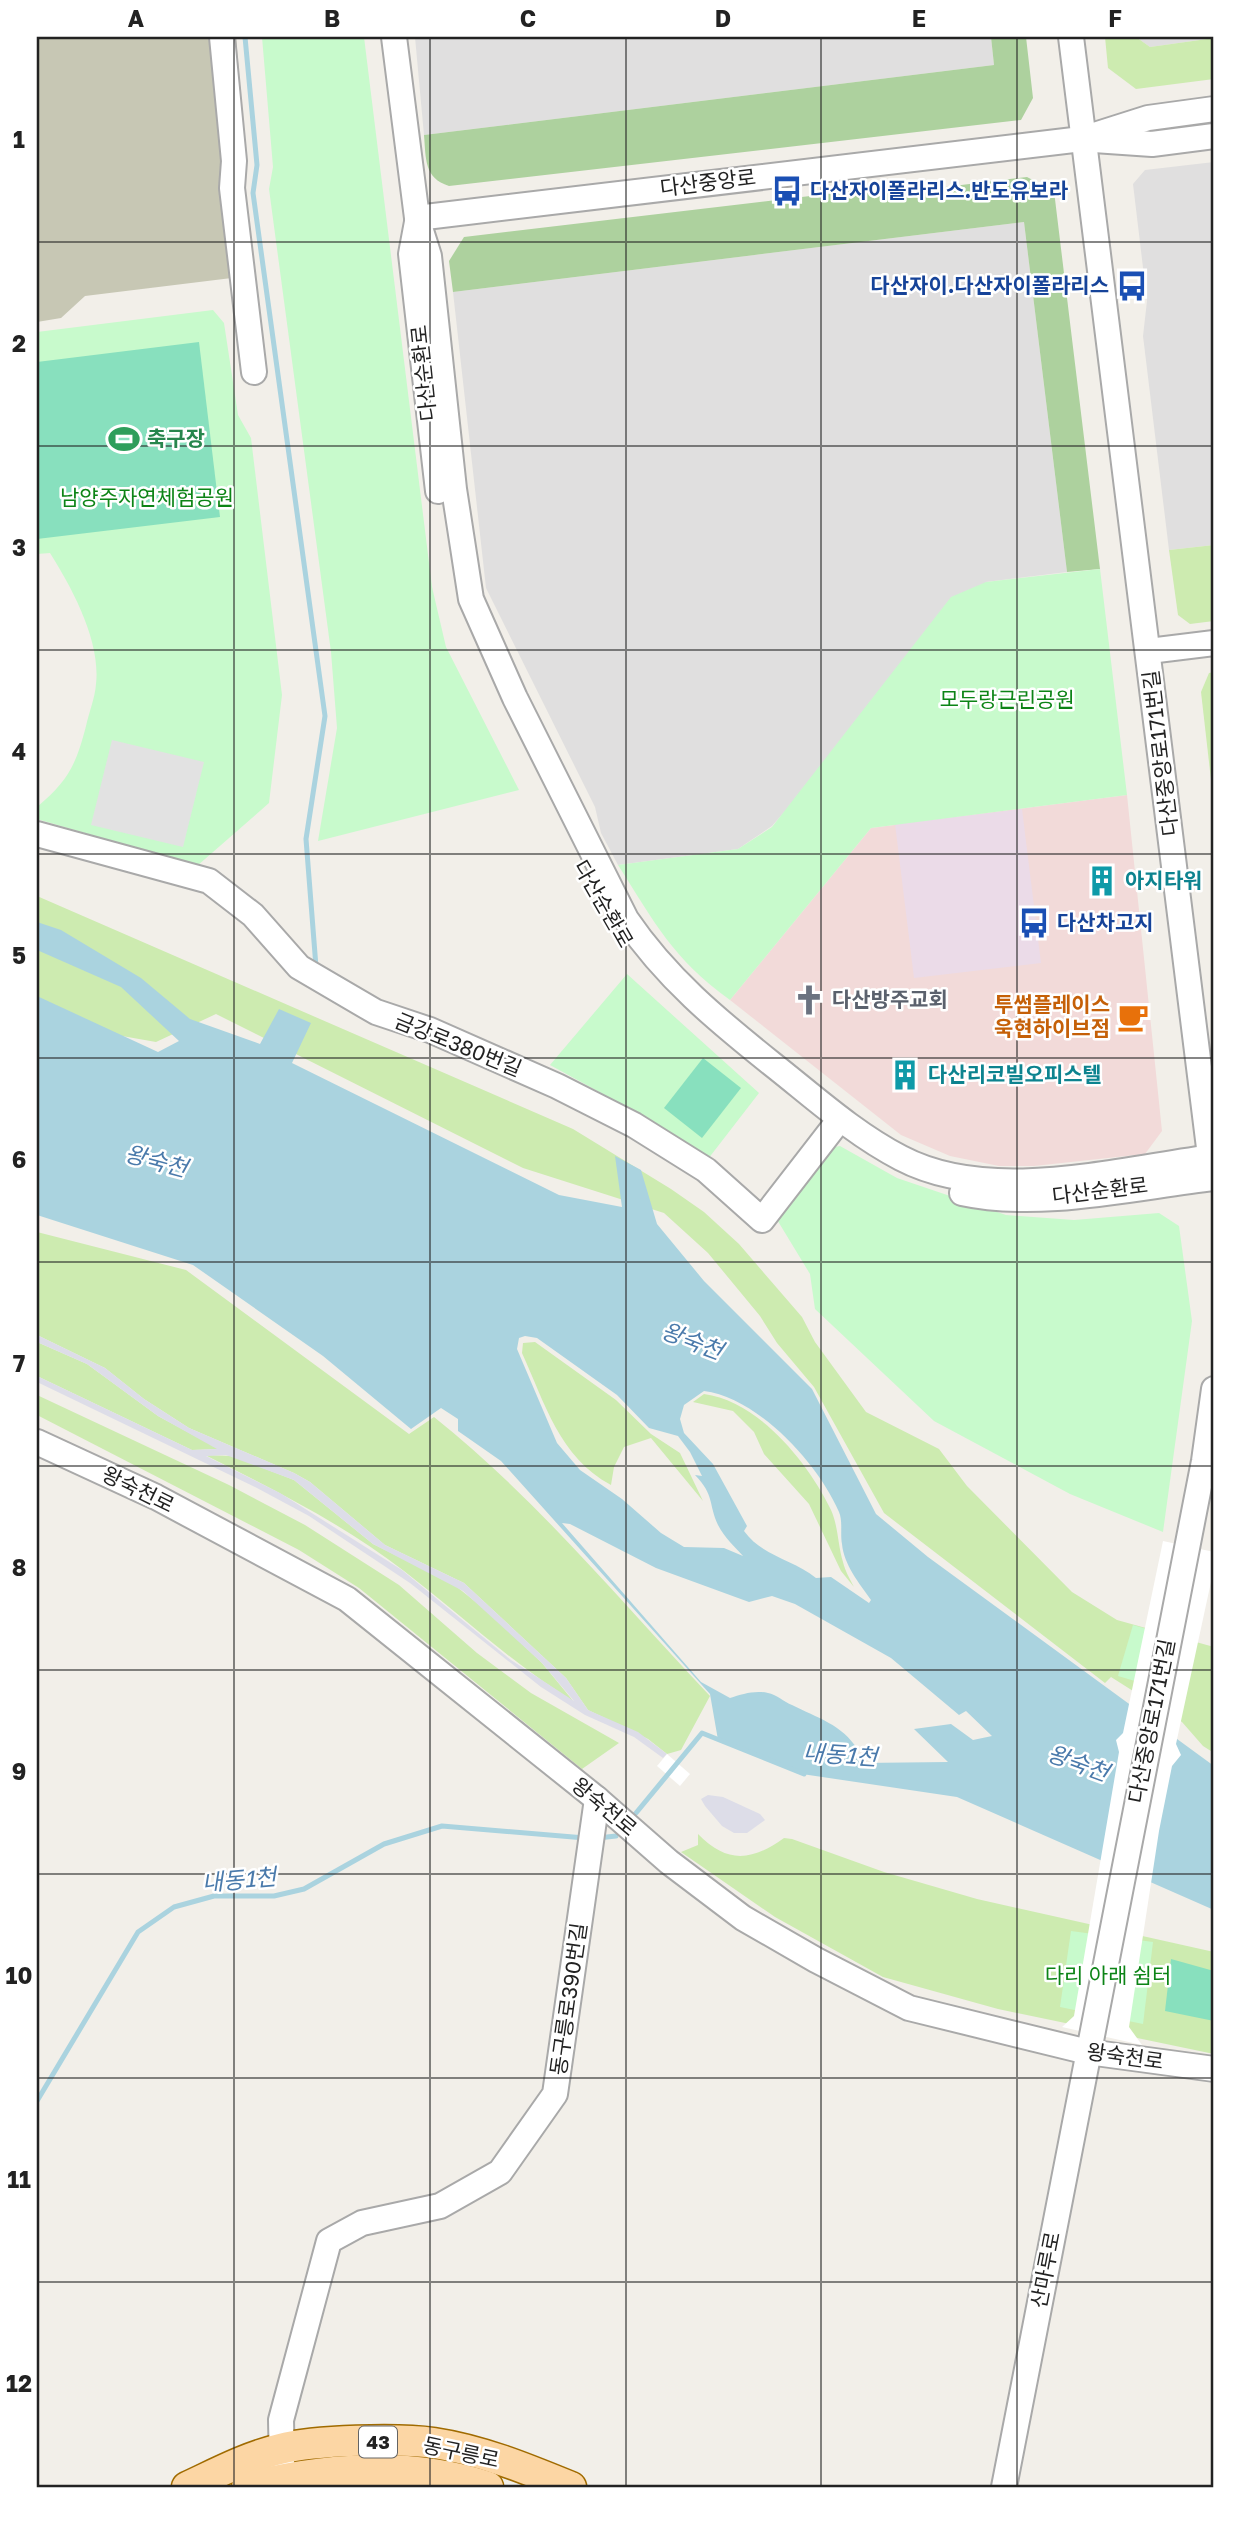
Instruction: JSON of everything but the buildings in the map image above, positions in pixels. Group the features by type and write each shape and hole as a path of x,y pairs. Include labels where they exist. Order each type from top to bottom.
{"main road":[{"name":"동구릉로","path":"187,2487 236,2464 281,2449 351,2442 434,2443 519,2465 570,2487"},
{"name":"동구릉로","path":"247,2487 350,2471 419,2471 462,2478 488,2487"}],"street":[{"path":"222,37 234,161 232,188 254,372"},
{"name":"다산순환로","path":"394,37 417,218 411,254 432,456 452,568 472,642 585,874 633,956 664,990 701,1024 836,1123 923,1168 986,1180 1213,1172"},
{"name":"다산중앙로171번길","path":"1071,37 1213,1172"},
{"name":"다산중앙로","path":"1082,139 1147,118 1214,109"},
{"name":"다산중앙로","path":"417,218 1082,139 1152,144 1214,136"},
{"name":"다산중앙로171번길","path":"1149,651 1214,643"},
{"name":"금강로380번길","path":"37,834 209,881 253,915 299,967 376,1012 443,1036 557,1086 634,1125 706,1170 762,1220 836,1123"},
{"name":"다산중앙로171번길","path":"1090,2043 1204,1461 1214,1389"},
{"name":"왕숙천로","path":"37,1442 156,1497 347,1599 597,1800 668,1862 743,1918 816,1960 909,2008 1214,2069"},
{"name":"동구릉로390번길","path":"283,2483 281,2420 329,2241 362,2223 440,2206 500,2172 555,2094 597,1800"},
{"name":"산마루로","path":"1004,2487 1090,2043"}],"shaded area":[{"path":"37,37 236,37 246,159 241,189 248,276 85,296 61,318 37,322"},
{"path":"415,37 991,37 994,65 424,135"},
{"path":"1136,37 1214,37 1214,38 1150,47"},
{"path":"1214,162 1214,545 1169,550 1143,336 1147,301 1133,184 1145,170"},
{"path":"1024,222 1067,572 986,582 772,826 738,849 618,865 601,833 595,807 486,588 453,292"},
{"path":"112,740 204,762 183,847 91,825"},
{"path":"1127,795 1162,1131 1145,1154 1034,1166 999,1166 950,1156 901,1135 730,1000 871,828"},
{"path":"1022,809 1041,963 914,978 895,824"},
{"path":"37,1335 105,1368 144,1399 189,1428 310,1482 385,1545 464,1583 566,1678 588,1710 638,1732 667,1754 663,1758 634,1737 585,1715 541,1687 410,1583 309,1516 257,1488 37,1382 37,1376 192,1450 217,1449 158,1416 87,1364 37,1342","holes":["226,1455 294,1480 373,1544 463,1591 542,1663 574,1701 511,1660 402,1570 280,1493 206,1456"]},
{"path":"708,1795 723,1797 760,1814 765,1820 747,1833 734,1833 722,1826 705,1806 701,1799"}],"green space":[{"path":"262,37 364,37 432,587 446,647 519,790 318,841 337,728 331,652 269,189 273,167"},
{"path":"991,37 1026,37 1033,98 1021,120 449,186 435,178 426,160 424,135 994,65"},
{"path":"1105,37 1136,37 1150,47 1214,38 1214,79 1136,89 1108,68"},
{"path":"1027,177 1054,191 1100,569 1067,572 1024,222 453,292 449,261 464,237 894,186 929,189"},
{"name":"남양주자연체험공원","path":"213,310 224,323 238,415 251,438 282,695 269,803 197,866 37,819 37,807 63,780 78,751 94,694 96,667 89,633 67,582 50,553 37,554 37,332"},
{"name":"축구장","path":"199,342 220,517 37,539 37,362"},
{"path":"1214,545 1214,621 1190,624 1178,615 1169,550"},
{"name":"모두랑근린공원","path":"1100,569 1127,795 871,828 730,1000 679,955 618,865 738,849 772,827 951,597 986,582"},
{"path":"1214,672 1214,806 1201,692 1209,673"},
{"path":"37,896 573,1129 704,1212 739,1244 802,1317 815,1342 866,1412 939,1449 967,1486 1072,1592 1117,1620 1214,1647 1214,1753 1203,1746 1182,1722 1111,1677 1105,1683 884,1513 814,1387 708,1253 664,1213 523,1168 216,1014 156,1042 37,1021"},
{"path":"627,974 759,1093 708,1159 654,1122 550,1065"},
{"path":"703,1058 741,1088 702,1138 664,1108"},
{"path":"840,1146 897,1178 1006,1215 1074,1220 1159,1213 1179,1226 1192,1321 1163,1532 1070,1494 934,1421 815,1309 810,1274 776,1218 830,1148"},
{"path":"37,1232 186,1270 409,1434 434,1417 543,1516 710,1696 681,1750 667,1754 648,1739 588,1710 566,1678 464,1583 385,1545 310,1482 189,1428 144,1399 105,1368 37,1335"},
{"path":"37,1342 87,1364 158,1416 219,1449 192,1450 37,1376"},
{"path":"535,1342 616,1400 651,1434 680,1453 703,1501 651,1438 624,1447 614,1467 611,1485 578,1460 556,1427 522,1353 523,1343"},
{"path":"704,1394 743,1408 762,1421 795,1454 831,1510 844,1565 854,1587 841,1571 809,1504 764,1454 754,1432 733,1411 693,1402"},
{"path":"37,1395 229,1485 305,1525 399,1585 477,1653 531,1693 619,1743 582,1769 359,1588 299,1550 37,1415"},
{"path":"205,1455 232,1456 294,1480 373,1544 452,1583 487,1611 542,1663 574,1702 530,1672 381,1554 282,1494"},
{"path":"1133,1625 1196,1643 1182,1695 1118,1676"},
{"path":"698,1834 719,1851 740,1856 761,1851 784,1838 792,1839 884,1872 977,1899 1214,1952 1214,2054 998,2009 883,1977 775,1917 681,1852 698,1845"},
{"name":"다리 아래 쉼터","path":"1071,1931 1153,1942 1143,2024 1060,2007"},
{"path":"1171,1959 1214,1971 1214,2021 1165,2011"}],"water":[{"name":"왕숙천","path":"37,922 61,930 141,978 190,1019 260,1044 279,1009 311,1023 292,1063 559,1195 622,1207 615,1156 641,1170 657,1224 704,1281 812,1389 876,1514 928,1557 1214,1766 1214,1910 957,1797 802,1774 718,1740 710,1694 501,1461 458,1431 458,1419 441,1408 411,1429 323,1356 193,1265 37,1215 37,996 158,1052 179,1041 121,987 37,950","holes":["519,1338 537,1338 617,1395 649,1428 678,1436 702,1476 695,1475 708,1494 718,1525 743,1556 724,1548 684,1547 661,1533 622,1499 580,1470 557,1443 517,1349","704,1391 724,1396 765,1419 801,1454 817,1473 839,1512 843,1552 853,1574 871,1600 869,1603 831,1577 816,1578 752,1540 744,1531 747,1526 713,1464 684,1433 680,1419 684,1405","562,1523 570,1524 656,1568 749,1602 772,1596 795,1604 891,1658 959,1715 966,1711 992,1736 973,1740 951,1724 914,1729 948,1762 861,1763 856,1758 858,1750 852,1741 837,1728 774,1695 753,1692 730,1698 701,1682"]}],"pier":[{"path":"1163,1541 1214,1552 1214,1568 1176,1744 1181,1755 1172,1766 1159,1831 1129,2027 1142,2045 1062,2027 1074,2016 1119,1752 1116,1740 1123,1733"},
{"path":"667,1754 690,1774 680,1786 657,1766"}],"waterway":[{"path":"245,37 257,165 253,193 325,716 306,839 316,967"},
{"name":"내동1천","path":"636,1813 702,1733 804,1774"},
{"name":"내동1천","path":"37,2101 138,1932 174,1907 214,1896 274,1896 304,1889 384,1844 442,1826 585,1838"},
{"name":"내동1천","path":"598,1838 616,1836"}],"place":[{"name":"다산자이폴라리스.반도유보라","path":"787,191"},
{"name":"다산자이.다산자이폴라리스","path":"1132,286"},
{"name":"축구장","path":"124,439"},
{"name":"아지타워","path":"1102,881"},
{"name":"다산차고지","path":"1034,923"},
{"name":"다산방주교회","path":"809,1000"},
{"name":"투썸플레이스 욱현하이브점","path":"1133,1017"},
{"name":"다산리코빌오피스텔","path":"905,1075"}]}
